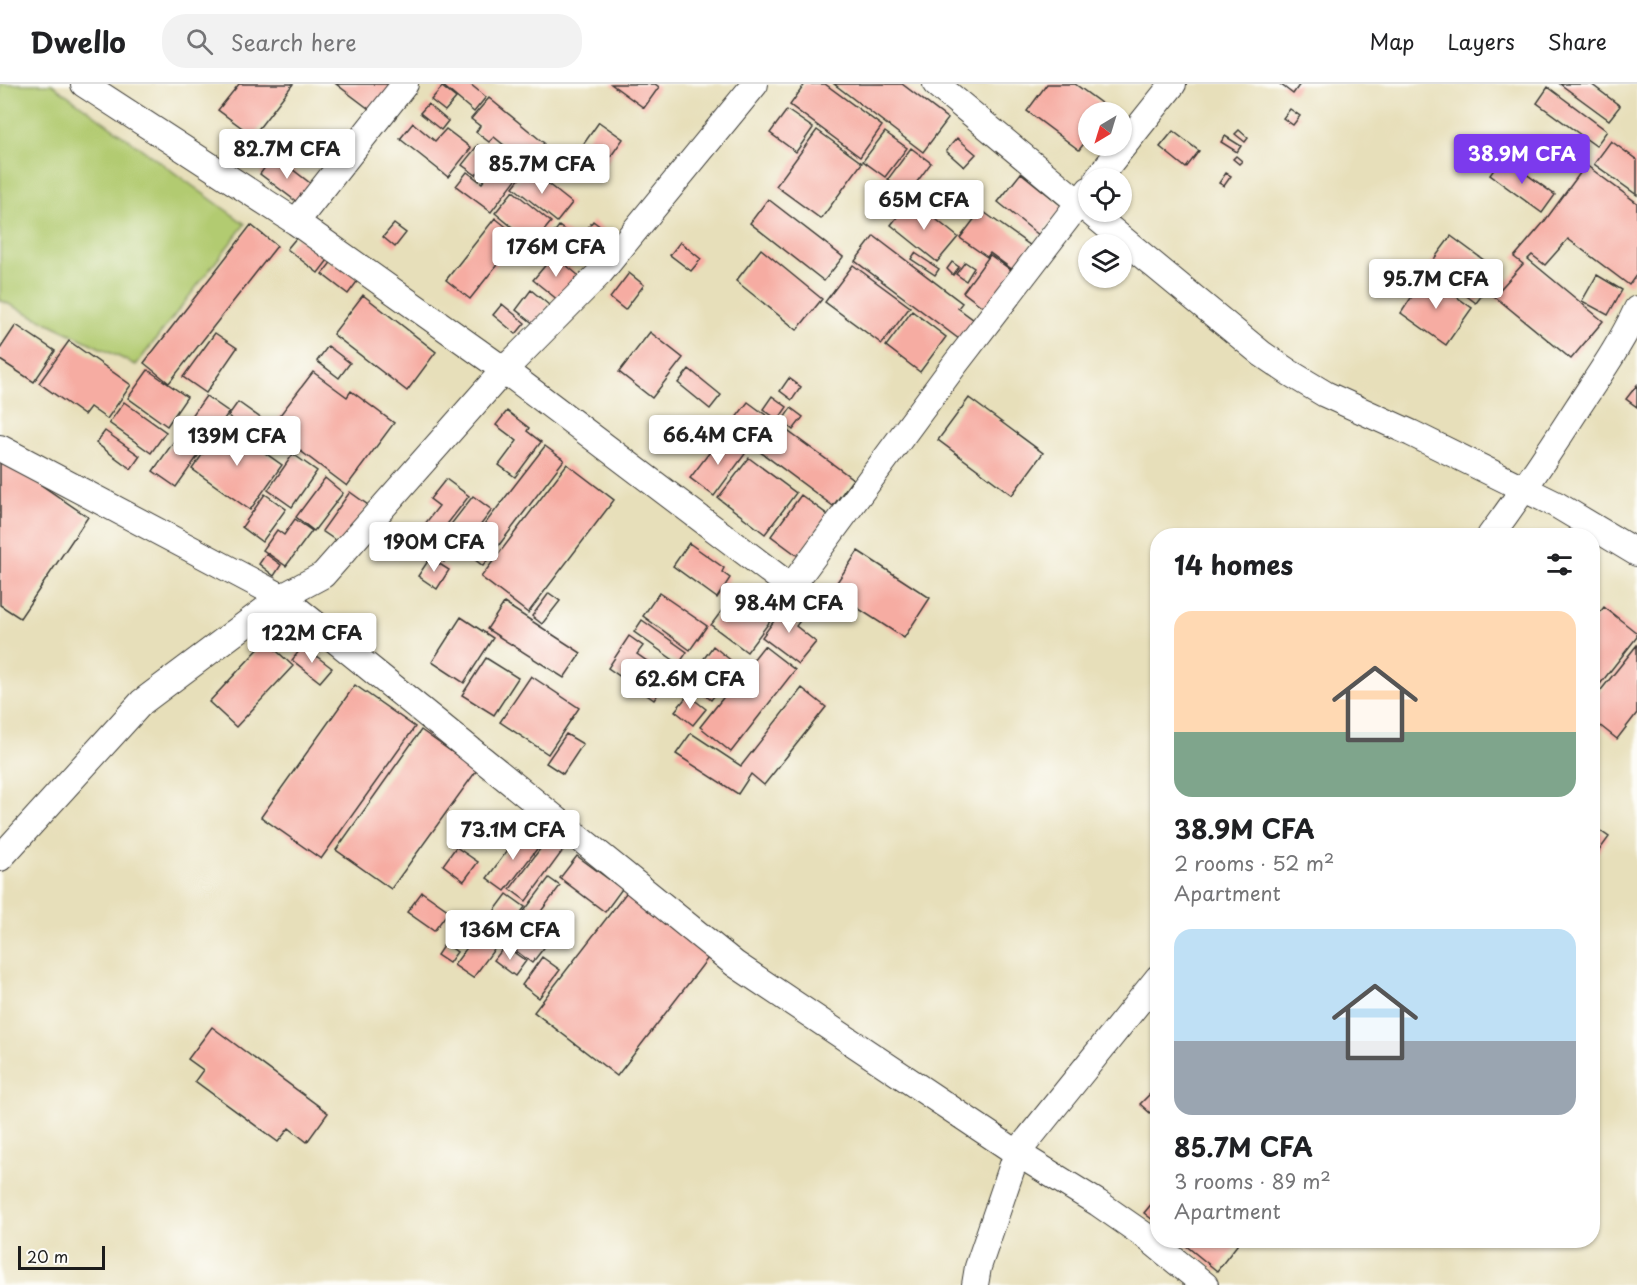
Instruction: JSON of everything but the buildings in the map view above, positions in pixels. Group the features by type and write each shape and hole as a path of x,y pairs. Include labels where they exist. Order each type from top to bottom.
{"street":[{"path":"84,84 296,222 504,370 791,587 956,363 1078,205"},
{"path":"296,222 405,84"},
{"path":"0,858 142,702 282,597 323,575 504,370 600,273 755,84"},
{"path":"936,84 1078,192"},
{"path":"1106,168 1173,84"},
{"path":"1112,222 1262,354 1290,373 1325,394 1557,504 1596,528"},
{"path":"1496,528 1525,489 1611,357 1637,309"},
{"path":"0,448 282,597 735,964 1017,1153 1098,1203 1150,1240"},
{"path":"1600,530 1637,553"},
{"path":"975,1285 978,1267 1017,1153 1150,988"},
{"path":"1160,1248 1205,1285"}],"green space":[{"path":"0,84 52,84 245,224 136,365 0,300"}]}
